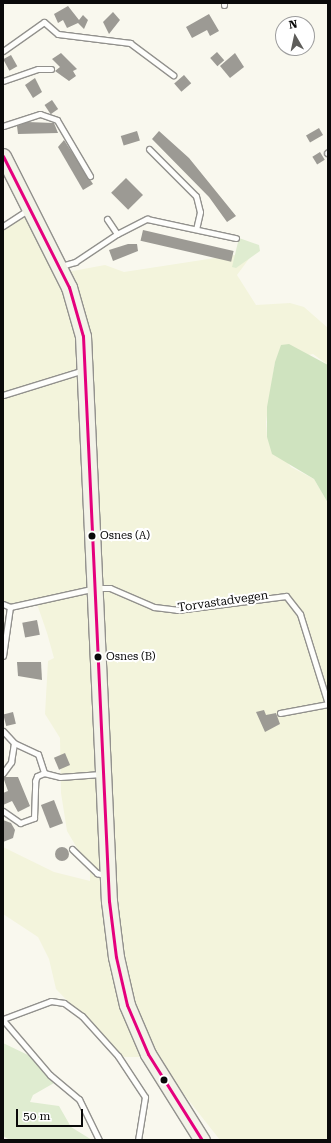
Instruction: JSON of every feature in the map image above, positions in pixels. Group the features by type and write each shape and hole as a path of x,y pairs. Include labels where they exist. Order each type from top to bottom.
{"main road":[{"path":"3,156 60,266 80,321 87,369 108,876 112,936 128,1005 160,1076 202,1140"}],"lane":[{"path":"3,51 44,22 58,34 130,43 173,75"},
{"path":"3,81 38,69 51,69"},
{"path":"3,126 40,114 57,120 90,176"},
{"path":"149,149 196,196 200,212 196,229"},
{"path":"3,226 31,209"},
{"path":"107,219 117,234"},
{"path":"60,266 75,262 117,234 147,219 236,238"},
{"path":"3,395 87,369"},
{"name":"Torvastadvegen","path":"10,607 96,588 110,588 154,607 177,610 286,596 300,614 328,704 280,713"},
{"path":"3,604 10,607 3,656"},
{"path":"3,731 14,743 38,754 44,774"},
{"path":"3,773 11,762 14,743"},
{"path":"3,810 20,823 34,818 35,781 37,776 44,774 60,777 104,774"},
{"path":"72,849 97,873 108,876"},
{"path":"99,1140 79,1099 44,1069 3,1020 50,1001 64,1003 82,1016 118,1056 145,1097 138,1140"}],"green space":[{"path":"31,210 62,273 105,265 124,272 254,252 237,275 256,305 290,303 304,307 328,328 328,365 313,354 275,362 266,422 267,437 291,467 314,479 328,503 328,1140 220,1140 160,1064 146,1057 122,1057 56,989 49,959 38,937 3,914 3,847 54,872 90,881 90,870 67,831 61,793 60,738 45,714 48,661 54,658 47,633 36,601 10,605 3,601 3,226"},
{"path":"239,238 259,245 260,251 236,268 232,267"},
{"path":"289,344 328,365 328,503 314,479 272,454 267,437 267,407 275,362 281,345"},
{"path":"3,1043 28,1055 54,1083 33,1095 30,1102 59,1106 71,1127 92,1140 10,1140 3,1136"}],"building":[{"path":"68,6 79,20 83,15 88,20 84,29 78,23 67,28 63,20 58,23 54,14"},
{"path":"113,12 120,20 109,34 103,22"},
{"path":"209,14 219,31 210,36 207,30 192,38 186,27"},
{"path":"217,52 224,60 217,66 210,58"},
{"path":"61,53 77,69 73,71 76,76 69,81 55,71 60,67 52,59"},
{"path":"235,53 244,67 230,78 220,66"},
{"path":"11,55 17,66 9,71 3,59"},
{"path":"184,75 191,83 181,92 174,84"},
{"path":"35,78 42,92 33,98 25,85"},
{"path":"52,100 58,109 51,114 45,105"},
{"path":"27,122 54,123 58,133 18,134 17,126"},
{"path":"319,128 323,135 310,142 306,136"},
{"path":"137,131 140,141 124,146 121,136"},
{"path":"159,131 189,158 236,216 227,222 209,197 152,139"},
{"path":"64,140 93,184 83,190 58,147"},
{"path":"320,152 325,160 317,164 312,157"},
{"path":"126,178 143,195 128,210 111,193"},
{"path":"143,230 234,251 231,262 141,241"},
{"path":"128,244 137,244 138,251 113,261 109,250"},
{"path":"37,620 40,635 25,638 22,623"},
{"path":"17,662 41,662 42,680 18,676"},
{"path":"264,710 266,715 276,713 280,724 265,732 256,712"},
{"path":"13,712 16,724 6,726 3,714"},
{"path":"65,753 70,765 59,770 54,758"},
{"path":"3,777 18,777 30,806 18,812 12,801 3,805 3,793 8,791"},
{"path":"54,800 63,823 50,828 41,805"},
{"path":"3,820 11,823 15,830 13,838 3,842"},
{"path":"59,847 65,847 69,851 69,857 65,861 59,861 55,857 55,851"}],"transit line":[{"path":"3,156 69,287 83,336 109,901 116,957 127,1005 148,1054 202,1140"}],"place":[{"name":"Osnes (A)","path":"92,536"},
{"name":"Osnes (B)","path":"98,657"}]}
